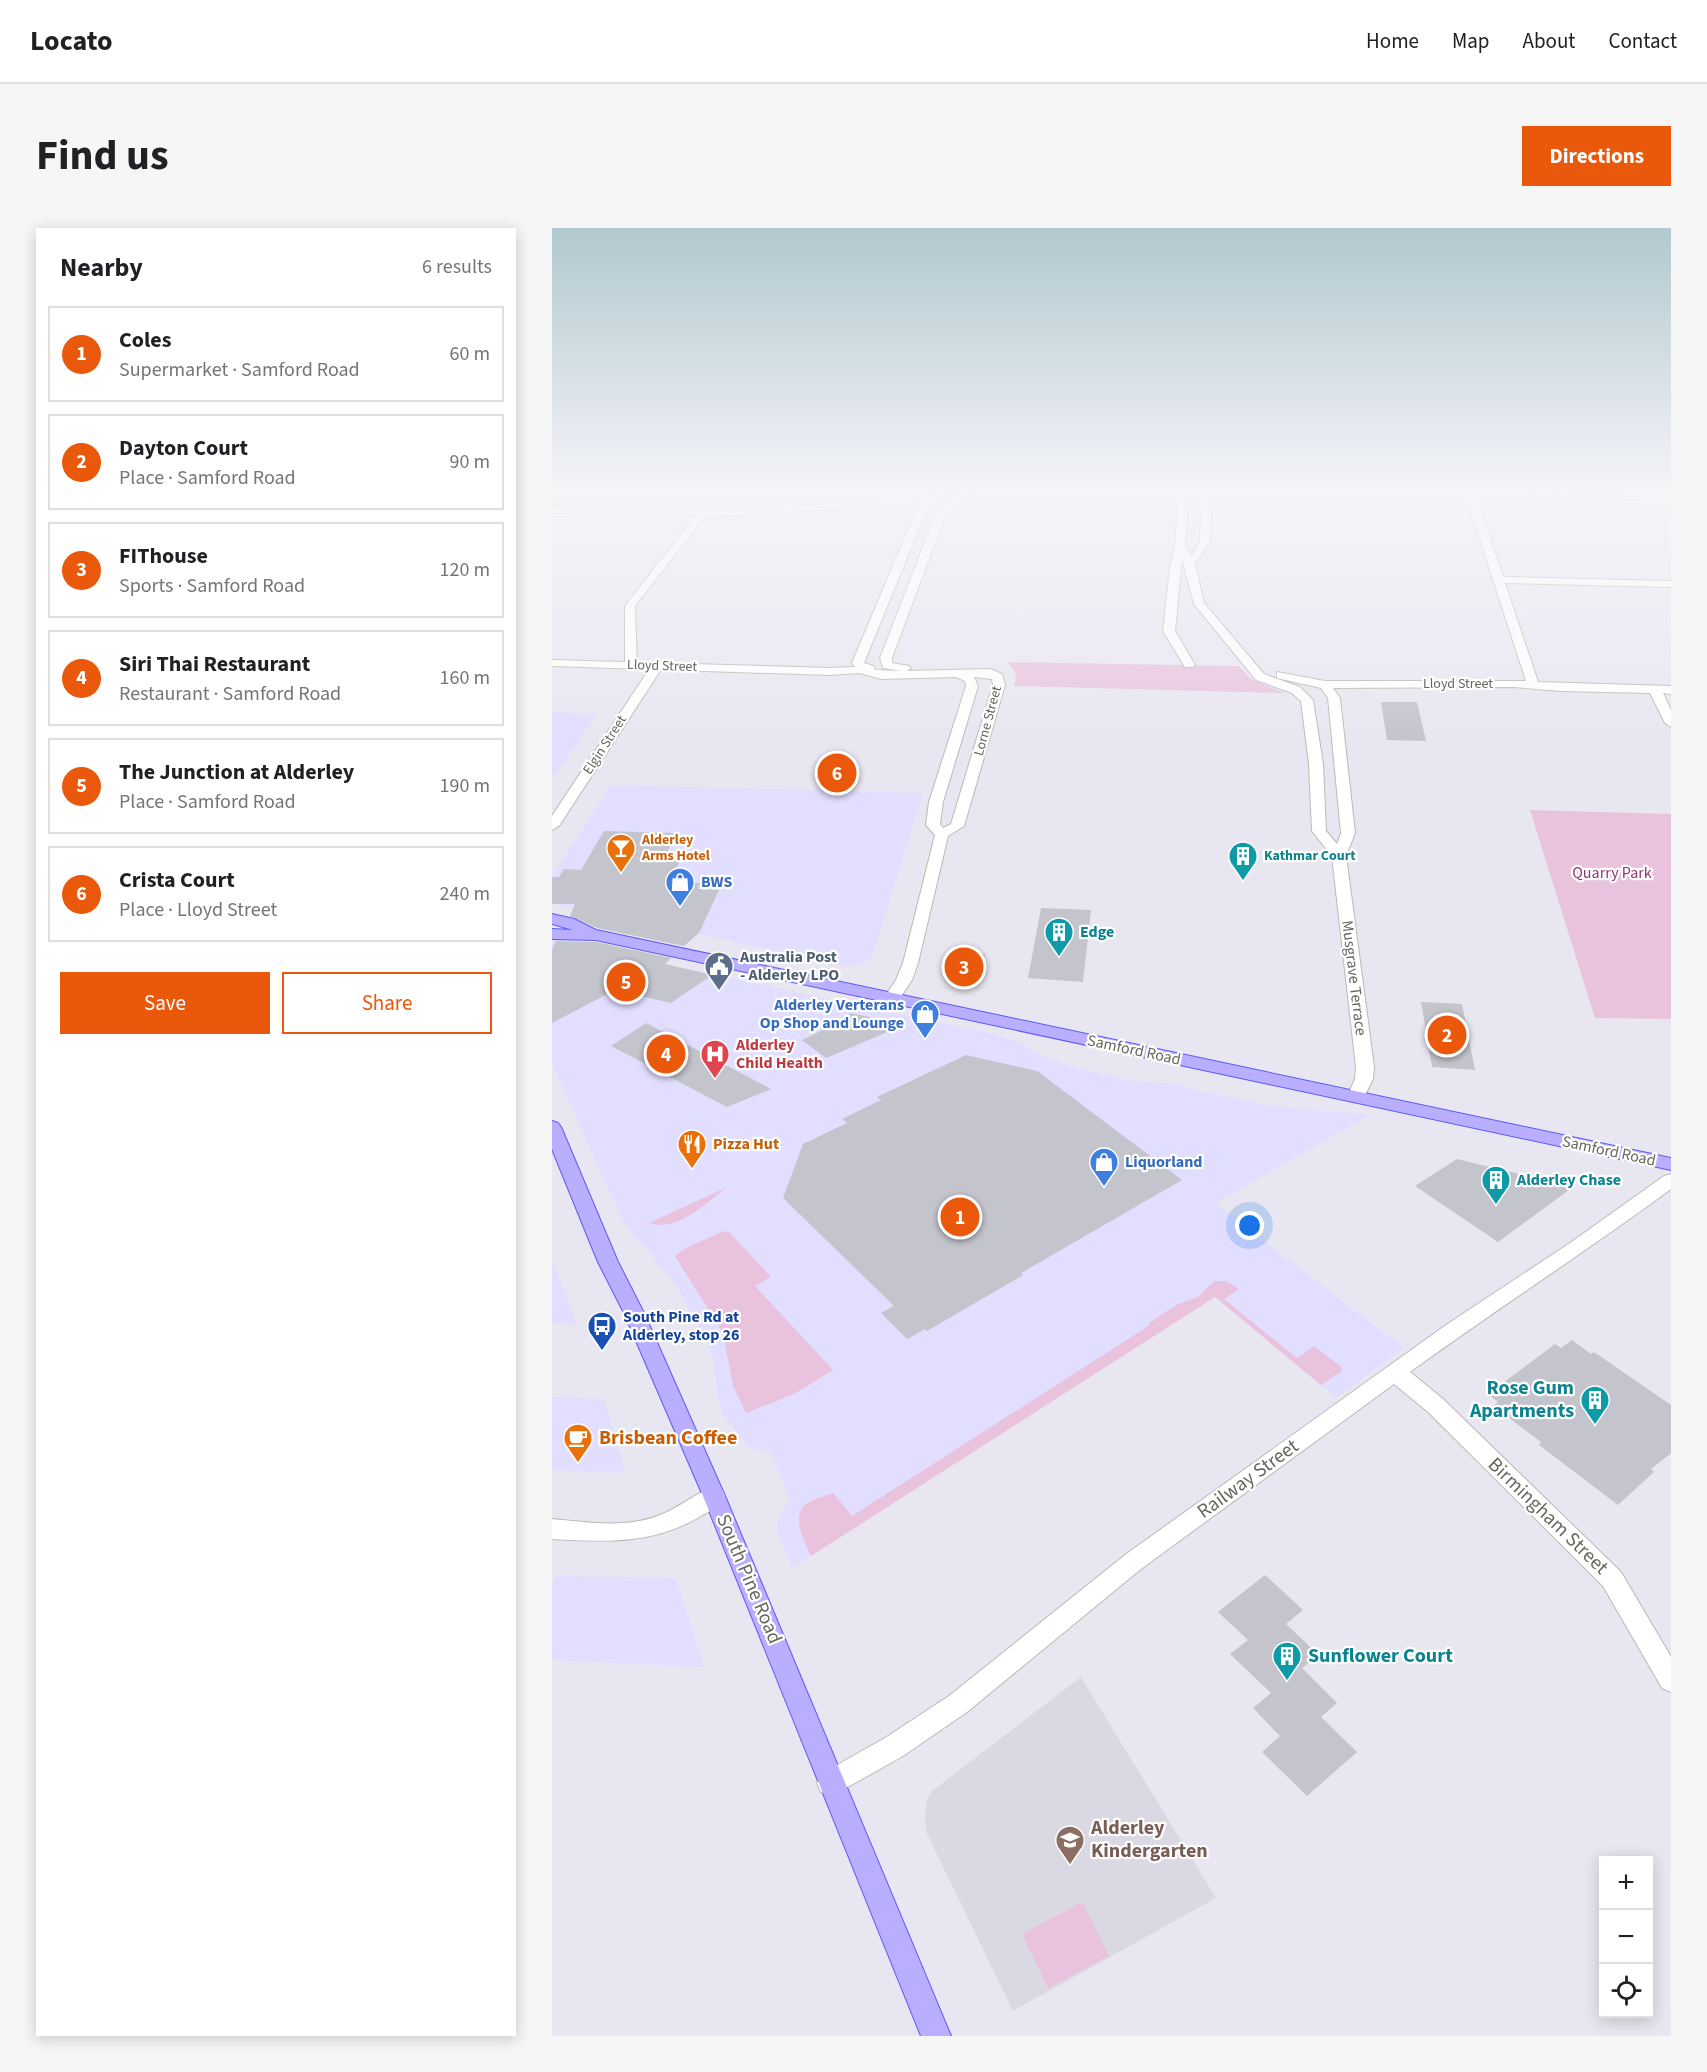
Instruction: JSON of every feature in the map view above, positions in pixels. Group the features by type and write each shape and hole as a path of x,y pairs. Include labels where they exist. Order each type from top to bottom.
{"main road":[{"name":"Samford Road","path":"552,919 569,922 597,935"},
{"name":"Samford Road","path":"552,934 597,935 1671,1164"},
{"name":"South Pine Road","path":"554,1136 608,1262 634,1313 714,1496 781,1655 830,1783 936,2036"}],"street":[{"path":"632,665 630,606 655,574"},
{"path":"860,666 896,574"},
{"path":"891,669 886,658 918,574"},
{"path":"1173,574 1169,631 1189,665"},
{"path":"1192,574 1199,604 1248,665 1263,680 1296,690 1307,700 1316,764 1319,831 1339,856"},
{"path":"1496,574 1533,684"},
{"path":"1498,580 1671,584"},
{"name":"Lloyd Street","path":"552,663 772,669 818,673 845,673 860,666 869,673 891,669 956,673"},
{"name":"Elgin Street","path":"552,826 658,665"},
{"name":"Lloyd Street","path":"1248,665 1325,685 1533,684 1560,687 1671,690"},
{"name":"Lorne Street","path":"942,834 933,825 936,802 972,683 968,678 956,673"},
{"name":"Lorne Street","path":"892,998 904,982 911,967 942,834 957,826 1000,682 990,673 956,673"},
{"name":"Musgrave Terrace","path":"1325,685 1334,698 1348,833 1339,856 1365,1066 1364,1079 1356,1097"},
{"path":"1655,690 1671,723"},
{"name":"Railway Street","path":"830,1783 915,1734 958,1704 1133,1562 1453,1330 1577,1248 1671,1180"},
{"name":"Birmingham Street","path":"1396,1373 1435,1405 1612,1579 1671,1680"},
{"path":"552,1530 612,1532 647,1529 682,1515 714,1496"}],"shaded area":[{"path":"552,712 597,714 552,779"},
{"path":"611,785 923,793 872,957 866,962 850,966 552,904 552,876"},
{"path":"552,940 999,1035 1020,1043 1041,1056 1066,1065 1132,1081 1180,1084 1187,1088 1270,1106 1369,1115 1215,1203 1404,1348 1336,1398 1215,1297 792,1568 777,1529 780,1514 790,1499 770,1452 749,1448 723,1415 717,1396 714,1359 708,1344 676,1285 623,1222 552,1063"},
{"path":"552,1258 577,1325 552,1324"},
{"path":"552,1397 604,1399 625,1470 616,1473 552,1470"},
{"path":"556,1576 676,1578 704,1667 552,1660 552,1587"},
{"name":"Alderley Kindergarten","path":"1081,1677 1216,1898 1013,2011 927,1834 925,1818 927,1799 932,1791"}],"green space":[{"path":"1007,662 1239,666 1251,679 1284,693 1014,686 1015,673"},
{"name":"Quarry Park","path":"1530,810 1671,814 1671,1019 1595,1018"},
{"path":"727,1187 701,1208 681,1220 670,1224 649,1223"},
{"path":"724,1231 730,1233 771,1277 755,1286 833,1370 794,1394 746,1413 733,1386 723,1333 675,1256 684,1249"},
{"path":"1214,1281 1226,1281 1239,1289 1224,1299 1297,1358 1314,1346 1340,1366 1342,1371 1321,1385 1215,1297 811,1556 799,1523 801,1510 805,1505 833,1493 852,1516 1150,1325 1149,1323 1176,1305 1198,1297"},
{"path":"1082,1902 1109,1956 1048,1988 1022,1934"}],"building":[{"path":"1381,702 1417,702 1426,741 1387,740"},
{"path":"604,831 677,833 666,854 683,855 669,882 700,883 698,889 719,890 699,933 684,946 597,928 570,916 575,904 552,904 552,877 559,877 564,869 581,870"},
{"name":"Edge","path":"1041,908 1091,910 1083,982 1028,978"},
{"path":"556,941 596,942 671,958 665,964 712,975 671,1003 615,990 552,1023 552,950"},
{"path":"957,953 985,954 980,979 944,978 949,956 956,956"},
{"path":"1421,1002 1462,1004 1475,1070 1432,1067"},
{"path":"850,1013 879,1019 874,1026 892,1030 826,1058 802,1040 844,1020"},
{"path":"646,1023 771,1089 727,1107 611,1046"},
{"path":"966,1055 1037,1071 1182,1180 1021,1273 1023,1275 927,1331 925,1329 907,1339 881,1313 894,1306 783,1198 803,1144 847,1123 842,1119 881,1100 877,1097"},
{"name":"Alderley Chase","path":"1457,1159 1573,1187 1498,1242 1415,1186"},
{"name":"Rose Gum Apartments","path":"1572,1340 1591,1354 1594,1352 1671,1405 1671,1453 1651,1469 1654,1472 1618,1505 1539,1445 1541,1442 1493,1406 1498,1402 1488,1394 1555,1344 1561,1348"},
{"name":"Sunflower Court","path":"1265,1575 1303,1610 1286,1624 1319,1655 1302,1668 1337,1703 1321,1717 1357,1752 1307,1796 1262,1752 1280,1736 1253,1708 1271,1693 1230,1654 1248,1640 1218,1612"}],"place":[{"name":"Crista Court","path":"837,773"},
{"name":"Alderley Arms Hotel","path":"621,874"},
{"name":"Kathmar Court","path":"1243,882"},
{"name":"BWS","path":"680,908"},
{"name":"Edge","path":"1059,958"},
{"name":"FIThouse","path":"964,967"},
{"name":"The Junction at Alderley","path":"626,982"},
{"name":"Australia Post - Alderley LPO","path":"719,992"},
{"name":"Dayton Court","path":"1447,1035"},
{"name":"Alderley Verterans Op Shop and Lounge","path":"925,1040"},
{"name":"Siri Thai Restaurant","path":"666,1054"},
{"name":"Alderley Child Health","path":"715,1080"},
{"name":"Pizza Hut","path":"692,1170"},
{"name":"Liquorland","path":"1104,1188"},
{"name":"Alderley Chase","path":"1496,1206"},
{"name":"Coles","path":"960,1217"},
{"name":"South Pine Rd at Alderley, stop 26","path":"602,1352"},
{"name":"Rose Gum Apartments","path":"1595,1426"},
{"name":"Brisbean Coffee","path":"578,1464"},
{"name":"Sunflower Court","path":"1287,1682"},
{"name":"Alderley Kindergarten","path":"1070,1866"}]}
